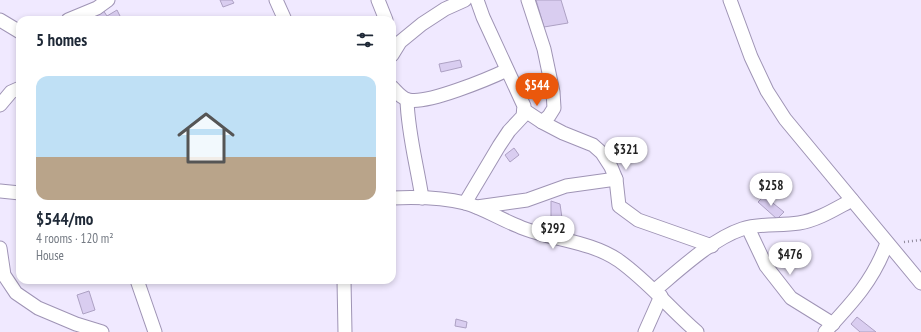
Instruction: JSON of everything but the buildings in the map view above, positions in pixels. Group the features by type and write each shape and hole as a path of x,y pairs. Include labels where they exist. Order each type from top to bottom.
{"street":[{"path":"78,16 97,8 108,0"},
{"path":"276,0 283,16"},
{"path":"378,0 384,16"},
{"path":"396,47 422,24 444,9 465,0"},
{"path":"471,205 499,146 509,131 520,120 524,110 524,106 483,17 477,0"},
{"path":"528,0 544,49 553,92 554,108 549,116 542,122"},
{"path":"730,0 751,57 767,91 786,119 921,283"},
{"path":"0,20 16,30"},
{"path":"396,91 407,100 416,101 431,98 475,84 507,70"},
{"path":"0,105 11,92 16,90"},
{"path":"407,100 410,139 419,177 422,198"},
{"path":"524,110 563,133 593,145 602,153 611,167 616,179 618,206 638,220 712,246"},
{"path":"471,205 526,200 566,186 616,179"},
{"path":"0,192 16,193"},
{"path":"396,198 439,199 471,205 518,226 582,244 601,252 616,259 626,266 658,293 697,332"},
{"path":"645,332 658,293 679,270 729,235 748,228 800,223 824,214 852,200"},
{"path":"748,228 766,266 791,298 829,328 871,278 887,243"},
{"path":"0,248 4,275 16,293 38,308 76,324 102,332"},
{"path":"138,284 155,332"},
{"path":"344,284 345,332"}]}
